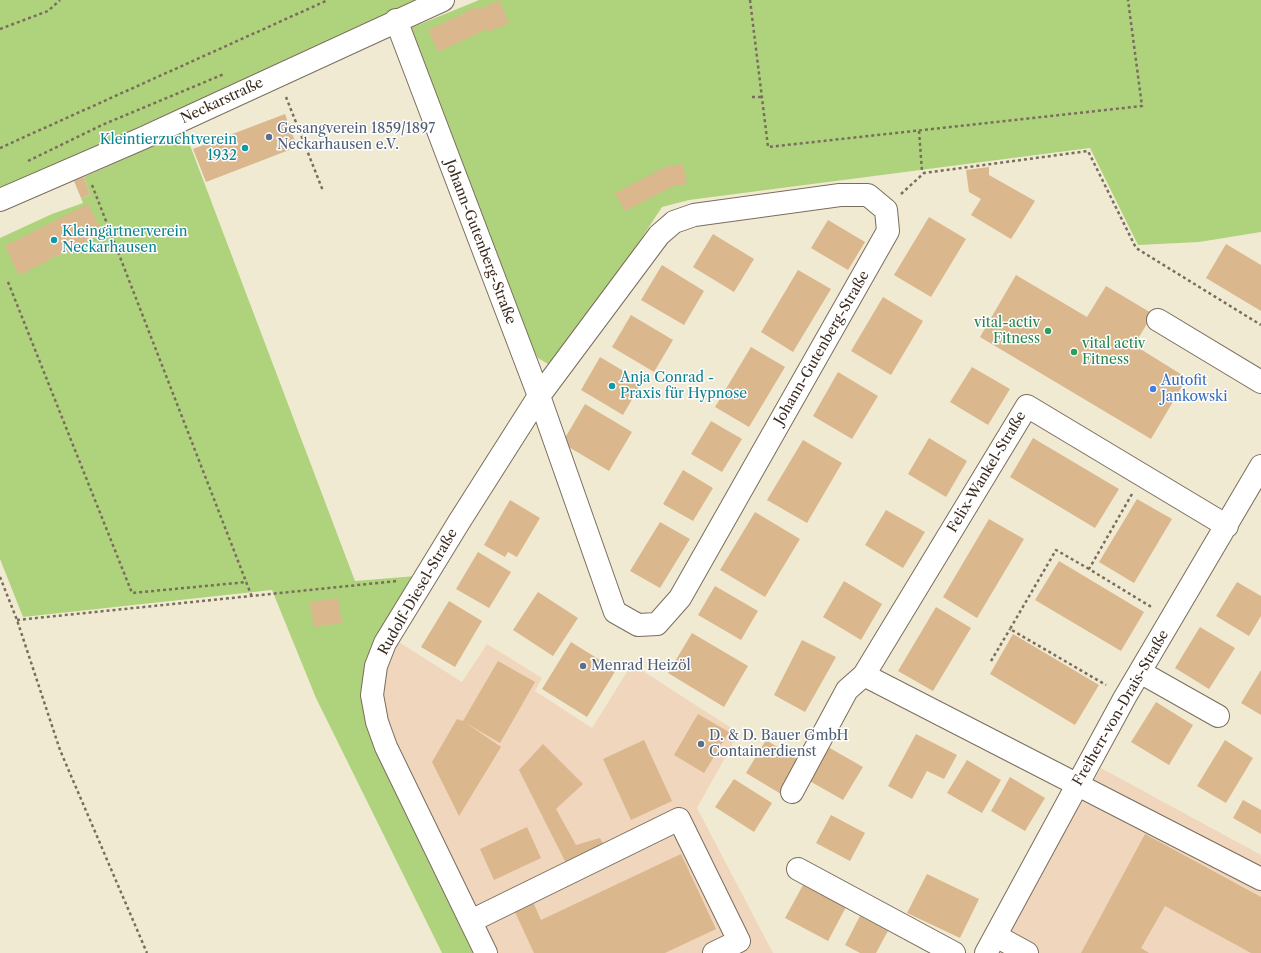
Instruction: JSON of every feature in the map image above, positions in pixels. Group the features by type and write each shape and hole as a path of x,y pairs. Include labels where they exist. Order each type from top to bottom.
{"street":[{"name":"Neckarstraße","path":"0,200 84,164 396,20 443,0"},
{"name":"Johann-Gutenberg-Straße","path":"396,20 539,396 615,612 638,625 657,624 680,598 888,231 886,210"},
{"path":"539,396 659,235 674,222 694,215 840,195 868,195 886,210"},
{"path":"1158,320 1261,382"},
{"name":"Rudolf-Diesel-Straße","path":"486,953 386,747 377,722 372,695 376,666 385,642 539,396"},
{"name":"Felix-Wankel-Straße","path":"792,792 847,690 864,675 1027,406 1227,526"},
{"name":"Freiherr-von-Drais-Straße","path":"991,944 1076,784 1125,696 1227,526 1261,466"},
{"path":"1140,672 1218,716"},
{"path":"864,675 1261,879"},
{"path":"471,921 679,819 739,941 714,953"},
{"path":"798,869 954,953"},
{"path":"991,944 1027,953"}],"path":[{"path":"0,29 48,11 60,0"},
{"path":"0,148 328,0"},
{"path":"750,0 768,147 1142,106 1128,0"},
{"path":"27,161 102,125 225,73"},
{"path":"278,74 290,111 323,192"},
{"path":"752,97 762,97"},
{"path":"919,131 922,171 924,174"},
{"path":"886,210 903,192 924,174 1088,150 1136,248 1261,325"},
{"path":"84,164 252,597"},
{"path":"8,282 132,593 247,582"},
{"path":"1089,569 1143,476"},
{"path":"991,661 1056,550 1172,619"},
{"path":"0,576 17,620 60,750 147,953"},
{"path":"17,620 252,597 400,580 421,583"},
{"path":"1010,628 1125,696"}],"shaded area":[{"path":"383,632 462,682 487,644 542,678 535,691 592,728 632,664 739,733 697,808 773,953 473,953 388,774 373,652"},
{"path":"1101,768 1261,855 1261,953 996,953"}],"green space":[{"path":"0,0 421,0 0,189"},
{"path":"479,0 1261,0 1261,232 1199,242 1138,245 1090,148 689,200 662,207 563,358 548,364 538,358 530,344 401,32"},
{"path":"185,132 355,581 416,576 373,652 388,774 473,953 442,953 316,698 272,590 23,617 0,559 0,238 52,214 83,203 81,198 90,195 84,177"}],"building":[{"path":"499,0 509,23 488,32 487,29 438,52 428,30 477,7 478,10"},
{"name":"Kleintierzuchtverein 1932","path":"285,114 297,147 206,182 193,149"},
{"path":"683,164 687,184 674,186 625,211 615,193 665,167"},
{"path":"989,167 989,175 1035,201 1011,239 971,215 981,199 969,192 966,170"},
{"path":"84,177 90,195 81,198 74,181"},
{"name":"Kleingärtnerverein Neckarhausen","path":"88,204 103,233 19,275 5,246"},
{"path":"929,217 966,239 931,297 894,275"},
{"path":"828,220 865,242 848,270 811,248"},
{"path":"713,234 754,259 734,292 693,267"},
{"path":"1226,244 1261,265 1261,311 1206,278"},
{"path":"662,265 704,291 684,325 641,300"},
{"path":"798,270 831,289 793,352 761,332"},
{"name":"vital activ Fitness","path":"1016,275 1087,317 1106,286 1153,314 1134,345 1187,378 1151,439 980,337"},
{"path":"883,297 923,321 891,375 851,351"},
{"path":"631,315 673,340 654,372 612,347"},
{"path":"751,347 785,367 749,427 715,407"},
{"name":"Anja Conrad - Praxis für Hypnose","path":"600,357 642,382 623,415 581,390"},
{"path":"972,367 1010,389 988,425 950,402"},
{"path":"838,372 878,396 852,439 813,416"},
{"path":"585,404 632,432 609,471 562,443"},
{"path":"711,421 742,439 722,472 691,454"},
{"path":"929,438 967,461 946,497 908,474"},
{"path":"1033,438 1119,489 1095,528 1010,477"},
{"path":"803,440 842,463 807,523 767,500"},
{"path":"683,470 713,488 693,521 663,504"},
{"path":"1137,499 1172,519 1134,583 1099,562"},
{"path":"510,500 540,518 517,557 508,552 505,557 484,545"},
{"path":"886,510 925,532 903,568 865,545"},
{"path":"755,512 800,539 765,597 720,570"},
{"path":"989,519 1024,539 977,618 943,597"},
{"path":"660,522 690,539 660,588 630,571"},
{"path":"478,552 511,572 489,608 456,589"},
{"path":"1059,561 1144,612 1121,651 1035,600"},
{"path":"844,581 882,604 861,640 823,617"},
{"path":"1237,582 1261,596 1261,616 1249,636 1216,616"},
{"path":"715,586 758,611 741,640 698,615"},
{"path":"538,592 578,618 553,656 513,630"},
{"path":"338,598 342,623 314,627 310,602"},
{"path":"449,601 482,621 455,667 421,647"},
{"path":"936,607 971,628 933,691 898,671"},
{"path":"1200,627 1235,648 1209,689 1175,668"},
{"path":"692,633 748,666 724,707 668,673"},
{"path":"1013,634 1099,685 1075,725 990,674"},
{"path":"802,640 836,657 805,712 774,695"},
{"path":"571,642 616,670 587,717 542,689"},
{"path":"498,661 535,682 500,743 466,723 501,747 459,816 432,762 457,719 463,721"},
{"path":"1261,670 1261,715 1241,703"},
{"path":"1156,702 1193,725 1169,765 1131,742"},
{"name":"D. & D. Bauer GmbH Containerdienst","path":"698,714 729,732 704,773 674,755"},
{"path":"916,734 957,755 944,779 927,771 912,799 888,786"},
{"path":"644,740 672,801 631,820 603,759"},
{"path":"766,740 800,761 781,794 746,773"},
{"path":"1225,740 1253,758 1226,803 1197,786"},
{"path":"543,744 583,784 556,809 576,845 600,838 605,847 566,863 519,770"},
{"path":"828,747 863,767 843,800 808,780"},
{"path":"967,760 1001,780 982,813 947,793"},
{"path":"1010,777 1045,798 1025,831 991,811"},
{"path":"734,779 772,803 754,832 715,807"},
{"path":"1243,800 1261,810 1261,834 1233,818"},
{"path":"831,815 865,833 850,861 816,843"},
{"path":"527,827 541,858 494,880 480,849"},
{"path":"1145,834 1261,897 1261,953 1251,953 1165,906 1141,948 1149,953 1081,953"},
{"path":"681,854 716,929 665,953 534,953 514,910 533,902 541,920"},
{"path":"927,874 979,899 960,938 907,913"},
{"path":"803,885 846,907 828,941 785,918"},
{"path":"860,916 888,931 876,953 860,953 845,945"}],"place":[{"name":"Gesangverein 1859/1897 Neckarhausen e.V.","path":"269,137"},
{"name":"Kleintierzuchtverein 1932","path":"245,148"},
{"name":"Kleingärtnerverein Neckarhausen","path":"54,240"},
{"name":"vital-activ Fitness","path":"1048,331"},
{"name":"vital activ Fitness","path":"1074,352"},
{"name":"Anja Conrad - Praxis für Hypnose","path":"612,386"},
{"name":"Autofit Jankowski","path":"1153,389"},
{"name":"Menrad Heizöl","path":"583,666"},
{"name":"D. & D. Bauer GmbH Containerdienst","path":"701,744"}]}
